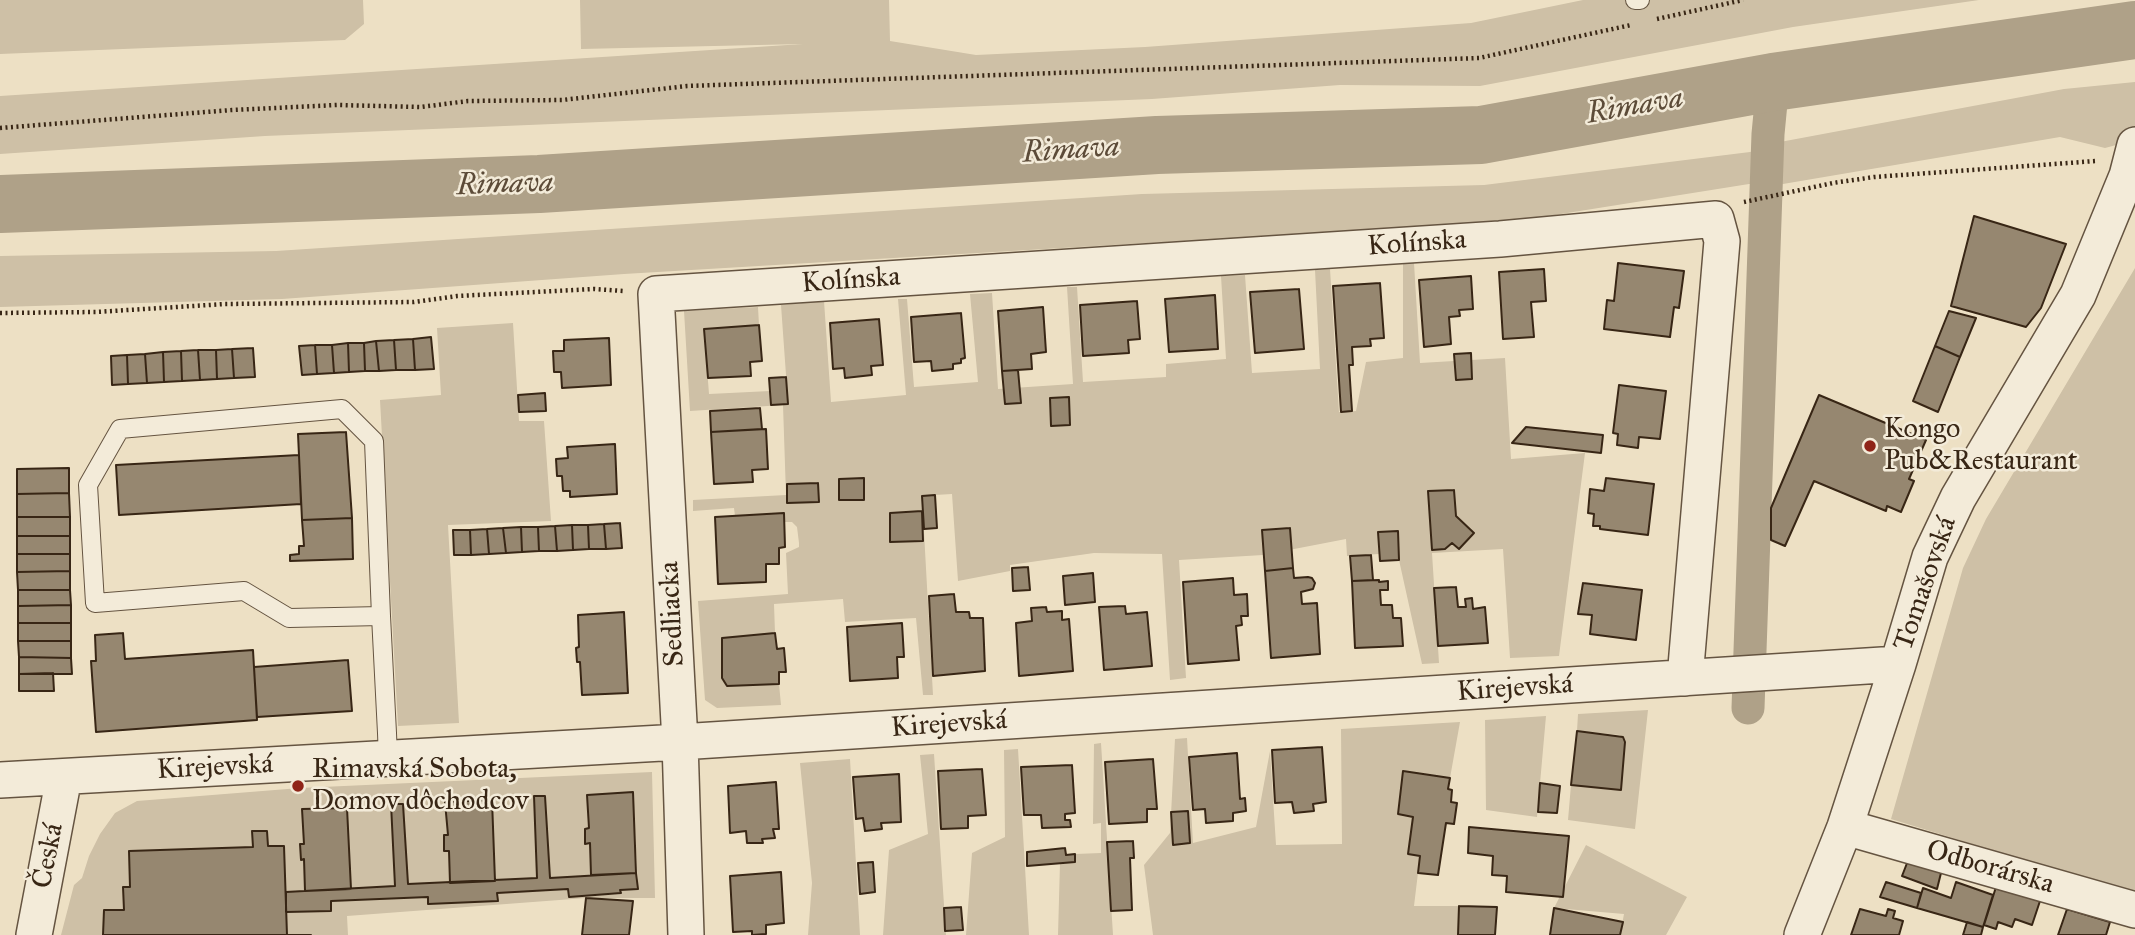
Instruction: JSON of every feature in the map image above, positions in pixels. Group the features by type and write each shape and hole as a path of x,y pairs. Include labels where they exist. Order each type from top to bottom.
{"street":[{"name":"Tomašovská","path":"1802,935 1845,827 1930,557 1958,498 2078,295 2123,164"},
{"name":"Kolínska","path":"656,293 1500,239 1716,219 1723,241 1685,678"},
{"name":"Sedliacka","path":"656,293 680,742 686,935"},
{"name":"Kirejevská","path":"0,780 680,742 1898,664"},
{"name":"Česká","path":"34,935 64,777"},
{"name":"Odborárska","path":"1845,827 2135,910"}],"lane":[{"path":"382,616 289,618 244,591 95,603 88,485 120,429 342,409 374,441 382,616 387,759"}],"path":[{"path":"1650,20 1743,0"},
{"path":"0,128 232,110 337,105 421,107 468,101 562,100 687,86 1479,58 1637,23"},
{"path":"1745,201 1874,177 2123,164"},
{"path":"0,313 96,312 225,304 414,302 457,296 594,289 656,293"}],"shaded area":[{"path":"0,0 363,0 364,24 345,40 0,54"},
{"path":"580,0 889,0 890,41 976,55 1145,47 1471,23 1583,0 1979,0 1793,27 1480,86 1340,85 1152,99 265,136 0,154 0,96 803,44 581,49"},
{"path":"2135,82 2135,140 2105,148 2060,137 1783,184 1749,184 1492,225 624,274 282,299 0,307 0,256 276,251 1142,194 1484,185 1758,151 1780,142 2064,89"},
{"path":"1414,263 1420,363 1505,358 1511,459 1585,453 1559,656 1510,658 1503,549 1432,553 1439,663 1422,664 1399,560 1398,532 1378,533 1379,554 1347,556 1346,539 1263,555 1179,560 1186,678 1170,680 1162,554 1094,553 1010,565 1010,571 958,581 952,494 922,496 933,695 923,695 916,618 845,622 843,599 774,604 775,633 722,638 722,678 726,686 779,684 781,705 717,708 705,700 698,601 788,594 786,553 799,547 799,543 797,527 792,522 784,522 783,514 735,516 734,508 693,511 693,500 786,495 783,405 690,411 684,311 758,307 759,325 704,329 709,394 770,391 788,403 781,305 824,301 831,402 906,395 898,299 907,299 914,387 978,382 970,294 992,293 998,389 1073,384 1067,287 1077,287 1083,382 1166,377 1166,364 1226,359 1221,276 1245,275 1252,373 1320,369 1315,270 1330,269 1339,412 1356,411 1366,362 1403,358 1403,264"},
{"path":"2135,268 2135,894 1891,819 1963,568 1986,519"},
{"path":"513,323 519,421 544,421 551,521 448,525 459,723 398,726 380,400 441,395 437,328"},
{"path":"1648,710 1635,829 1568,820 1571,785 1620,790 1625,742 1620,735 1577,731 1578,714"},
{"path":"1546,716 1537,817 1486,810 1485,720"},
{"path":"1460,722 1450,778 1404,772 1398,813 1413,817 1408,854 1420,856 1414,906 1459,906 1458,935 1153,935 1144,865 1170,833 1175,739 1187,738 1193,843 1256,827 1270,751 1276,845 1342,844 1341,729"},
{"path":"1101,743 1113,935 1058,935 1060,863 1075,862 1075,854 1101,853 1101,823 1093,824 1094,744"},
{"path":"1018,749 1029,935 966,935 972,853 1005,837 1004,750"},
{"path":"934,754 946,935 883,935 889,850 928,834 920,755"},
{"path":"850,759 860,935 808,935 812,883 800,763"},
{"path":"652,772 655,898 586,898 347,916 348,935 287,935 286,912 331,911 331,901 428,897 428,904 497,901 497,893 568,889 569,897 620,894 620,890 638,888 633,792 588,795 589,828 585,829 585,843 590,843 591,875 550,878 545,796 534,796 537,878 495,881 492,800 445,802 448,835 444,851 449,851 450,883 408,884 403,804 392,804 395,886 351,889 347,808 303,809 304,844 300,845 301,859 304,859 305,891 286,892 284,847 268,846 267,831 252,832 253,847 129,851 130,887 123,887 124,910 104,911 103,935 61,935 74,885 82,878 100,834 115,813 137,801 300,788"},
{"path":"1586,845 1687,897 1666,935 1620,935 1624,914 1554,908"}],"building":[{"path":"1974,216 2066,244 2041,308 2026,327 1951,306"},
{"path":"1618,263 1684,271 1679,308 1674,307 1670,337 1604,329 1607,300 1614,301"},
{"path":"1544,269 1546,301 1531,302 1534,337 1503,339 1499,272"},
{"path":"1471,276 1473,309 1459,310 1460,316 1449,317 1451,344 1424,347 1419,280"},
{"path":"1380,283 1384,338 1370,339 1371,346 1352,347 1353,365 1349,365 1352,411 1341,412 1333,286"},
{"path":"1299,289 1304,349 1255,353 1250,292"},
{"path":"1215,295 1218,349 1169,352 1165,299"},
{"path":"1137,301 1140,339 1128,340 1129,353 1083,356 1080,305"},
{"path":"1043,307 1046,352 1031,354 1032,369 1002,371 998,311"},
{"path":"1949,311 1976,318 1960,357 1935,346"},
{"path":"961,313 965,358 961,359 961,363 953,364 953,369 932,371 931,361 914,362 911,317"},
{"path":"879,319 883,365 871,366 872,375 845,378 844,368 833,369 830,323"},
{"path":"759,325 762,361 750,362 751,376 708,378 704,329"},
{"path":"431,337 434,369 415,370 413,339"},
{"path":"609,338 611,385 562,388 561,372 554,372 553,351 564,351 564,340"},
{"path":"413,339 415,370 396,370 394,340"},
{"path":"394,340 396,370 379,371 376,341"},
{"path":"376,341 379,371 365,371 364,343"},
{"path":"348,343 349,372 334,373 332,345"},
{"path":"348,343 364,343 365,371 349,372"},
{"path":"315,345 317,374 302,375 299,346"},
{"path":"315,345 332,345 334,373 317,374"},
{"path":"1935,346 1960,357 1938,412 1913,401"},
{"path":"253,348 255,377 234,378 232,349"},
{"path":"232,349 234,378 217,379 216,350"},
{"path":"198,350 200,380 182,381 181,351"},
{"path":"198,350 216,350 217,379 200,380"},
{"path":"181,351 182,381 164,382 163,352"},
{"path":"163,352 164,382 147,383 145,354"},
{"path":"1471,353 1472,379 1456,380 1454,354"},
{"path":"145,354 147,383 128,384 127,355"},
{"path":"127,355 128,384 112,385 111,356"},
{"path":"1018,370 1021,403 1005,404 1002,371"},
{"path":"786,377 788,404 771,405 769,378"},
{"path":"1619,385 1666,391 1660,439 1639,437 1638,448 1617,445 1618,434 1613,433"},
{"path":"545,393 546,411 519,412 518,395"},
{"path":"1819,395 1926,440 1909,479 1914,481 1901,512 1887,506 1886,511 1814,481 1785,546 1771,540 1771,508"},
{"path":"1069,397 1070,425 1051,426 1050,398"},
{"path":"760,408 762,429 711,432 710,411"},
{"path":"1526,427 1603,435 1601,453 1512,443"},
{"path":"766,429 768,469 752,470 753,482 714,484 711,432"},
{"path":"346,432 352,518 302,520 298,434"},
{"path":"615,444 617,494 570,497 570,491 563,491 562,476 557,476 556,459 568,458 567,447"},
{"path":"299,455 301,504 119,515 116,465"},
{"path":"69,468 69,493 17,494 17,469"},
{"path":"864,478 864,500 839,500 839,479"},
{"path":"1606,478 1654,484 1648,535 1593,526 1594,514 1588,513 1590,489 1604,491"},
{"path":"818,483 819,502 787,503 787,484"},
{"path":"1454,490 1456,516 1474,533 1459,549 1452,543 1445,549 1432,550 1428,491"},
{"path":"69,493 70,517 17,517 17,494"},
{"path":"935,495 937,528 924,529 922,496"},
{"path":"922,511 923,541 890,542 890,513"},
{"path":"784,513 785,547 779,548 779,564 766,564 766,582 718,584 715,517"},
{"path":"17,517 70,517 70,536 17,536"},
{"path":"352,518 353,559 290,561 290,555 299,554 299,546 304,546 302,520"},
{"path":"620,523 622,548 606,549 604,524"},
{"path":"604,524 606,549 589,549 588,525"},
{"path":"572,525 588,525 589,549 573,550"},
{"path":"572,525 573,550 557,551 555,526"},
{"path":"555,526 557,551 539,551 538,527"},
{"path":"521,527 538,527 539,551 522,552"},
{"path":"521,527 522,552 506,553 503,528"},
{"path":"503,528 506,553 489,554 487,529"},
{"path":"1290,528 1293,568 1265,571 1262,530"},
{"path":"487,529 489,554 471,555 470,530"},
{"path":"453,530 470,530 471,555 454,555"},
{"path":"1398,531 1399,560 1380,561 1378,532"},
{"path":"17,536 70,536 70,554 17,554"},
{"path":"17,554 70,554 70,571 17,572"},
{"path":"1371,555 1373,580 1352,581 1350,556"},
{"path":"1028,567 1030,590 1013,591 1012,568"},
{"path":"1293,568 1294,578 1308,577 1315,583 1313,589 1301,592 1302,604 1317,603 1320,654 1271,658 1265,571"},
{"path":"70,571 70,590 18,590 17,572"},
{"path":"1093,573 1095,602 1065,605 1063,576"},
{"path":"1233,578 1234,595 1247,594 1248,616 1241,616 1242,625 1236,626 1239,660 1188,664 1183,582"},
{"path":"1352,581 1388,581 1388,590 1380,590 1381,605 1392,605 1393,618 1401,618 1403,646 1355,648"},
{"path":"1583,583 1642,590 1636,640 1590,634 1592,615 1578,614"},
{"path":"1456,587 1458,607 1466,607 1465,599 1472,598 1473,609 1485,607 1488,643 1438,646 1434,588"},
{"path":"18,590 70,590 71,605 18,606"},
{"path":"954,594 956,612 969,612 970,618 983,618 985,671 933,676 929,596"},
{"path":"71,605 71,623 18,623 18,606"},
{"path":"1125,606 1126,614 1147,612 1152,666 1104,670 1099,607"},
{"path":"1046,607 1047,612 1062,611 1062,620 1069,619 1073,671 1019,676 1016,623 1032,621 1031,608"},
{"path":"624,612 628,693 582,695 580,662 577,662 576,648 579,647 578,615"},
{"path":"18,623 71,623 71,641 18,641"},
{"path":"902,623 904,657 897,657 898,678 850,681 847,627"},
{"path":"123,633 125,659 253,650 257,720 96,732 91,661 96,661 95,635"},
{"path":"775,633 777,649 784,648 786,672 779,672 779,684 727,686 722,678 722,638"},
{"path":"18,641 71,641 71,658 19,657"},
{"path":"19,657 71,658 72,674 19,674"},
{"path":"348,660 352,711 257,717 254,667"},
{"path":"53,673 54,691 19,691 19,674"},
{"path":"1577,731 1623,737 1625,742 1621,790 1571,785"},
{"path":"1322,747 1326,802 1313,804 1314,811 1294,813 1292,802 1275,803 1272,750"},
{"path":"1237,753 1240,799 1245,798 1246,811 1233,813 1233,821 1206,823 1205,809 1193,810 1189,757"},
{"path":"1153,759 1157,809 1147,809 1147,822 1109,824 1105,762"},
{"path":"1072,765 1075,813 1065,814 1065,820 1070,820 1071,827 1042,828 1041,815 1024,815 1021,767"},
{"path":"982,769 986,815 968,816 968,828 941,829 938,771"},
{"path":"1403,771 1450,778 1448,789 1452,790 1451,802 1457,803 1454,824 1446,823 1438,875 1418,873 1420,856 1408,854 1413,817 1398,814"},
{"path":"899,774 901,822 881,823 882,829 865,831 863,818 856,819 853,777"},
{"path":"776,782 779,829 773,829 775,838 762,839 763,843 747,843 746,831 730,833 728,786"},
{"path":"1540,783 1560,786 1557,813 1538,812"},
{"path":"633,792 636,873 591,875 590,843 585,844 585,829 589,828 587,795"},
{"path":"534,796 545,796 550,878 636,873 638,889 569,897 568,889 497,893 498,901 428,904 428,897 331,901 331,911 286,912 286,892 395,886 391,804 403,804 408,884 537,878"},
{"path":"492,800 495,881 450,883 449,851 444,851 444,835 448,835 445,802"},
{"path":"347,808 351,889 305,891 304,859 301,860 300,844 304,844 302,809"},
{"path":"1188,811 1190,843 1173,845 1171,812"},
{"path":"1469,827 1569,836 1563,897 1506,892 1507,876 1492,875 1493,856 1468,853"},
{"path":"252,831 267,831 268,846 284,846 287,935 103,935 104,910 124,910 123,887 130,887 129,851 253,847"},
{"path":"1133,841 1134,858 1130,858 1132,910 1111,911 1107,842"},
{"path":"1065,848 1066,855 1075,854 1075,862 1027,866 1027,852"},
{"path":"1909,858 1942,869 1937,889 1902,876"},
{"path":"873,862 875,892 860,894 858,863"},
{"path":"781,872 784,923 766,925 766,934 752,935 752,931 733,932 730,876"},
{"path":"1886,882 1921,893 1917,908 1880,897"},
{"path":"1956,882 1993,895 1983,927 1917,908 1923,888 1951,898"},
{"path":"1996,887 2040,901 2032,925 2015,919 2012,927 1998,922 1996,929 1984,925"},
{"path":"586,898 633,901 629,935 582,935"},
{"path":"1459,906 1497,907 1495,935 1458,935"},
{"path":"961,907 963,930 945,931 944,908"},
{"path":"1554,908 1623,922 1620,935 1550,935"},
{"path":"1860,909 1886,916 1888,909 1895,911 1893,918 1903,921 1899,935 1851,935"},
{"path":"2067,909 2110,922 2106,935 2058,935"},
{"path":"1967,922 1983,927 1981,935 1963,935"}],"waterway":[{"name":"Rimava","path":"0,204 539,184 1157,145 1481,135 1773,82 2135,30"},
{"path":"1748,708 1768,134 1773,82"}],"place":[{"name":"Kongo Pub&Restaurant","path":"1870,446"},
{"name":"Rimavská Sobota, Domov dôchodcov","path":"298,786"}]}
